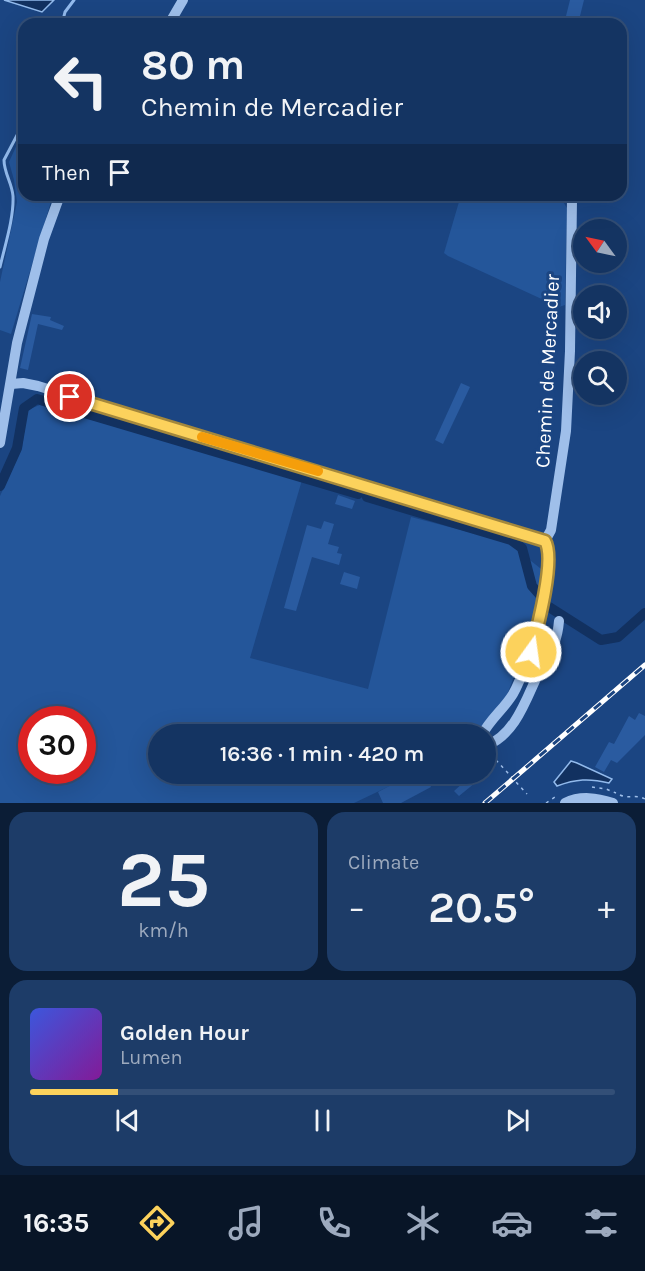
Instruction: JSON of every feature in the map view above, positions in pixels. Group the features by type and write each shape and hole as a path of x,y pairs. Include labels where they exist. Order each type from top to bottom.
{"street":[{"path":"172,18 183,0"},
{"path":"0,443 17,343 44,239 58,201"},
{"name":"Chemin de Mercadier","path":"488,724 513,694 531,652 540,617 548,567 548,550 545,541 551,530 566,431 570,351 572,201"},
{"path":"11,384 23,383 38,386 545,541"},
{"path":"496,741 512,726 554,647 559,621"},
{"path":"565,803 585,798 613,803"}],"path":[{"path":"496,760 527,794"}],"shaded area":[{"path":"4,0 54,0 42,12"},
{"path":"18,142 18,201 51,201 11,334 0,330 0,282 17,202 9,162"},
{"path":"459,201 563,201 567,208 565,305 559,307 444,253"},
{"path":"40,405 302,480 250,658 368,689 411,517 507,542 545,572 532,628 507,695 485,724 148,724 148,784 394,784 354,803 0,803 0,496 22,449 27,410"},
{"path":"571,761 612,779 609,783 583,780 557,786 554,782"}],"building":[{"path":"570,0 584,0 580,18 566,18"},
{"path":"32,314 51,317 50,320 64,326 62,330 38,324 28,370 20,368"},
{"path":"461,383 470,387 443,444 435,440"},
{"path":"338,495 355,501 352,509 335,504"},
{"path":"324,521 334,524 328,544 339,547 337,553 342,554 339,565 312,557 296,611 284,608 307,525 321,529"},
{"path":"344,572 360,577 357,589 340,584"},
{"path":"639,713 645,716 645,735 617,763 611,760 604,772 595,767 609,742 614,744 629,716 635,720"},
{"path":"393,784 430,784 431,787 401,803 383,803 378,792"},
{"path":"462,784 474,784 459,796 454,791"}],"waterway":[{"path":"64,18 74,0"},
{"path":"0,267 13,204 4,160 18,133"},
{"path":"0,486 17,448 24,408 37,399 358,494"},
{"path":"367,497 511,540 522,548 532,586 540,595"},
{"path":"549,607 601,640 618,637 645,613"}],"railway":[{"path":"485,803 645,665"}],"slow traffic":[{"path":"202,437 318,471"}],"route":[{"path":"70,397 547,542 548,567 540,617 531,652"}]}
